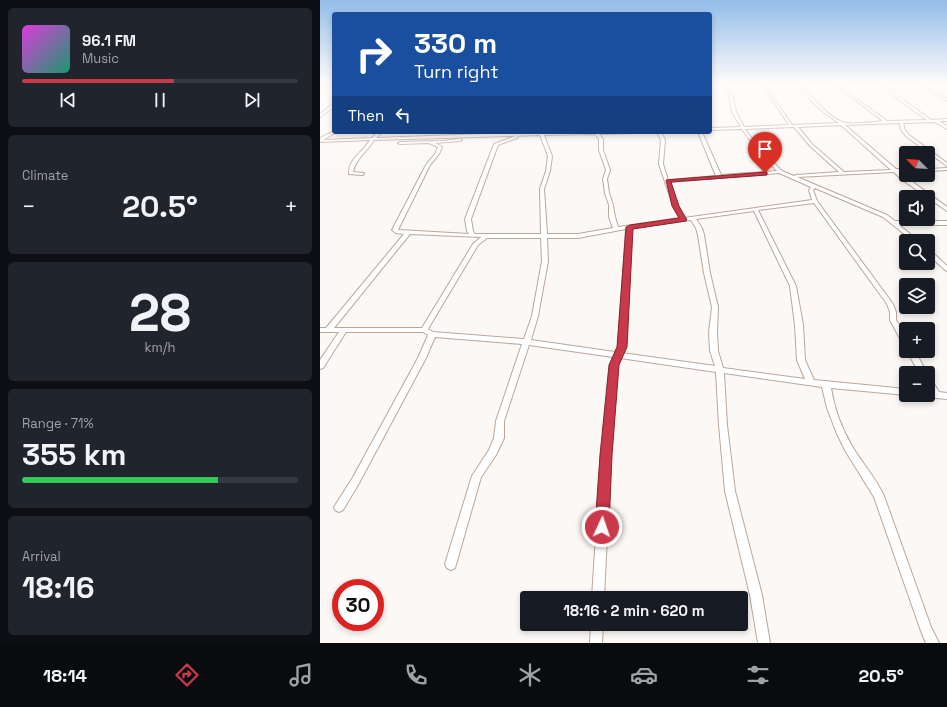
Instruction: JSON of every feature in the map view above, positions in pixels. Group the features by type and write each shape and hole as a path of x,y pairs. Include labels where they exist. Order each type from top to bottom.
{"street":[{"path":"735,114 758,149 780,172"},
{"path":"784,114 793,126 811,145 842,173"},
{"path":"828,114 841,123 895,170 947,209"},
{"path":"875,114 886,122"},
{"path":"921,114 930,120"},
{"path":"935,120 947,128"},
{"path":"712,129 947,120"},
{"path":"901,121 903,130 908,136 947,165"},
{"path":"320,141 332,133"},
{"path":"362,174 354,174 351,172 358,154 378,134"},
{"path":"418,143 432,134"},
{"path":"320,141 431,143 451,141 485,134"},
{"path":"508,134 533,134"},
{"path":"451,564 477,476 493,452 499,438 500,421 538,303 545,261 542,189 548,171 550,156 542,134"},
{"path":"597,134 601,139 601,150 608,170 605,179 612,217 616,229"},
{"path":"660,134 663,140 661,164 676,206 683,220"},
{"path":"701,134 719,176"},
{"path":"473,235 470,231 468,219 496,144 524,135"},
{"path":"320,146 427,137 473,136"},
{"path":"431,143 440,147 437,154 428,165 395,230 398,232 486,236 578,236 616,229 815,200"},
{"path":"935,170 947,169"},
{"path":"791,176 899,170"},
{"path":"668,181 780,172 885,216 908,234"},
{"path":"806,176 806,182"},
{"path":"813,187 811,190 815,200 890,304 894,312 893,320 899,330"},
{"path":"755,209 793,286 799,325 801,360 811,383"},
{"path":"692,218 699,228 701,235 707,273 715,307 713,332 714,351 720,369 723,425 730,491 756,595 764,643"},
{"path":"895,223 947,223"},
{"path":"598,591 606,455 613,372 622,347 630,227"},
{"path":"324,330 408,233"},
{"path":"424,330 476,244 486,236"},
{"path":"935,255 944,261 947,269"},
{"path":"324,330 424,330 432,334 525,342 811,383 899,391"},
{"path":"320,366 344,330"},
{"path":"339,507 355,482 414,372 432,334"},
{"path":"826,384 839,429 879,496 926,630 932,643"},
{"path":"935,388 944,397"},
{"path":"596,643 597,631"}],"route":[{"path":"602,527 611,392 614,365 622,347 630,227 683,220 671,194 668,181 765,173"}]}
